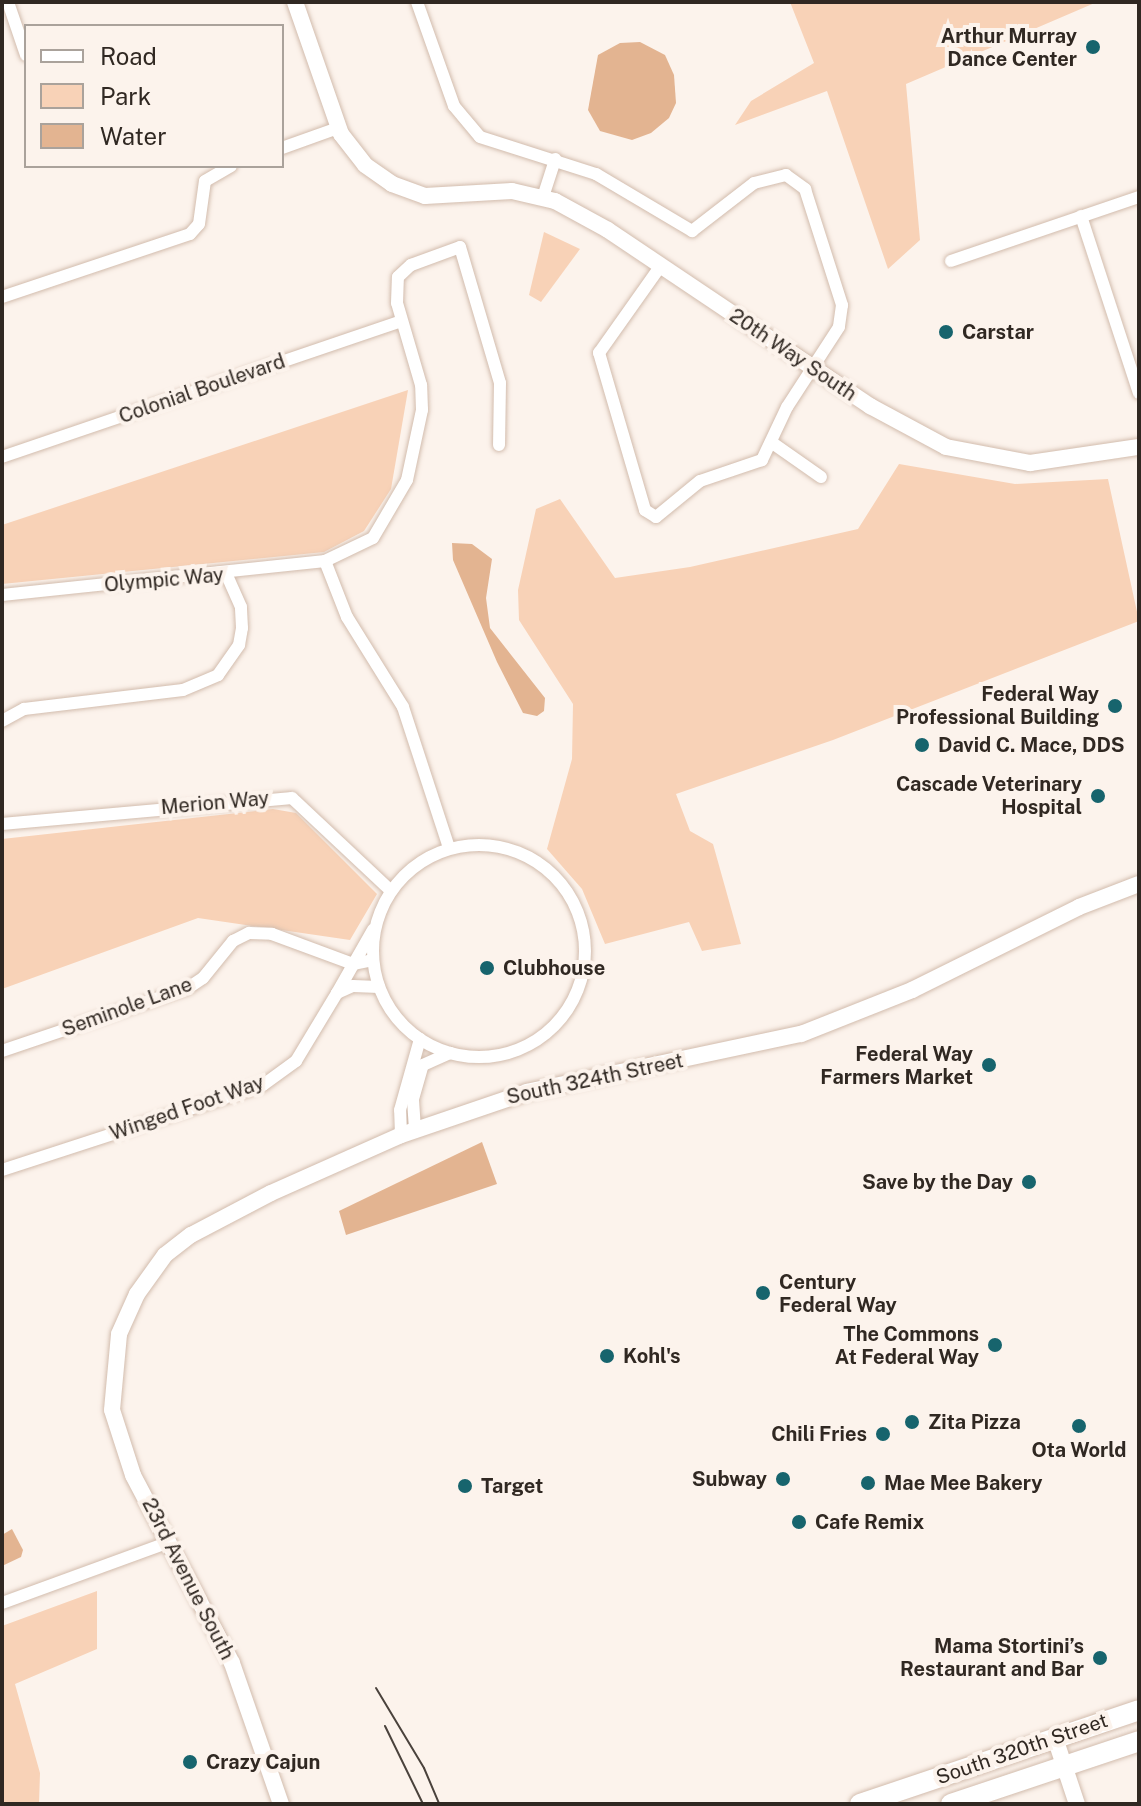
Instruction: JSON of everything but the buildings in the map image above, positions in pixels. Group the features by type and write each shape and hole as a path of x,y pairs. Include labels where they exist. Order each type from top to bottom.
{"main road":[{"name":"South 320th Street","path":"860,1804 1139,1710"},
{"name":"South 320th Street","path":"951,1804 1139,1741"}],"street":[{"path":"8,2 24,49"},
{"name":"20th Way South","path":"295,2 338,128 360,160 392,184 425,196 512,191 543,197 608,230 660,267 921,435 977,456 1044,463 1139,447"},
{"path":"417,2 451,100 467,127 480,137 555,159 611,181 692,231 747,186 777,176 798,180 842,306 839,327 762,460 700,481 660,516 645,510 599,353 660,267"},
{"path":"284,147 338,128"},
{"path":"543,197 555,159"},
{"path":"2,297 190,234 199,224 205,181 228,168"},
{"path":"951,261 1139,197"},
{"path":"1081,216 1139,393"},
{"name":"Olympic Way","path":"2,595 227,575 325,561 373,538 407,480 423,397 396,293 400,273 460,247 500,383 499,445"},
{"name":"Colonial Boulevard","path":"2,457 402,321"},
{"path":"771,442 821,477"},
{"path":"325,561 347,617 403,707 449,848"},
{"path":"2,721 24,709 183,690 218,675 239,645 242,628 241,607 227,575"},
{"name":"Merion Way","path":"2,824 292,798 391,891"},
{"path":"449,848 506,848 545,868 569,893 585,934 583,978 566,1014 529,1045 490,1057 450,1053 420,1039 397,1018 379,987 373,960 376,923 391,891 420,863 449,848"},
{"name":"South 324th Street","path":"114,1353 129,1307 152,1269 191,1235 408,1132 527,1092 810,1031 912,990 1079,907 1139,884"},
{"name":"Winged Foot Way","path":"2,1170 263,1085 296,1061 376,923"},
{"name":"Seminole Lane","path":"2,1051 188,988 203,978 233,941 249,933 272,934 353,964"},
{"path":"353,964 373,960"},
{"path":"337,993 353,986 379,987"},
{"path":"408,1132 400,1110 420,1039"},
{"path":"408,1132 423,1065 450,1053"},
{"name":"23rd Avenue South","path":"114,1353 110,1386 118,1433 232,1663 281,1804"},
{"path":"2,1603 170,1542"},
{"path":"1055,1738 1077,1804"}],"green space":[{"path":"790,2 1097,2 906,84 920,240 888,269 827,91 735,125 751,101 814,63"},
{"path":"544,232 580,249 541,302 529,295"},
{"path":"408,390 391,489 364,531 324,552 2,584 2,525"},
{"path":"899,464 1015,484 1108,479 1139,621 833,740 676,794 690,831 713,844 741,944 702,951 689,922 605,944 582,889 547,849 572,759 573,704 519,620 518,590 536,509 560,499 615,578 690,567 858,529"},
{"path":"273,809 296,813 377,894 350,940 198,918 2,989 2,839"},
{"path":"97,1591 97,1649 15,1684 40,1773 39,1804 2,1804 2,1626"}],"water":[{"path":"640,42 665,55 674,75 676,103 669,118 651,133 632,140 600,131 588,110 598,55 620,43"},
{"path":"452,543 472,544 492,559 486,598 490,628 545,698 544,711 537,716 523,713 497,662 453,560"},
{"path":"482,1142 497,1184 346,1235 339,1211"},
{"path":"12,1529 23,1550 21,1557 2,1566 2,1535"}],"tram line":[{"path":"376,1688 424,1768 439,1804"},
{"path":"385,1726 423,1804"}],"place":[{"name":"Arthur Murray Dance Center","path":"1093,47"},
{"name":"Carstar","path":"946,332"},
{"name":"Federal Way Professional Building","path":"1115,706"},
{"name":"David C. Mace, DDS","path":"922,745"},
{"name":"Cascade Veterinary Hospital","path":"1098,796"},
{"name":"Clubhouse","path":"487,968"},
{"name":"Federal Way Farmers Market","path":"989,1065"},
{"name":"Save by the Day","path":"1029,1182"},
{"name":"Century Federal Way","path":"763,1293"},
{"name":"The Commons At Federal Way","path":"995,1345"},
{"name":"Kohl's","path":"607,1356"},
{"name":"Zita Pizza","path":"912,1422"},
{"name":"Ota World","path":"1079,1426"},
{"name":"Chili Fries","path":"883,1434"},
{"name":"Subway","path":"783,1479"},
{"name":"Mae Mee Bakery","path":"868,1483"},
{"name":"Target","path":"465,1486"},
{"name":"Cafe Remix","path":"799,1522"},
{"name":"Mama Stortini’s Restaurant and Bar","path":"1100,1658"},
{"name":"Crazy Cajun","path":"190,1762"}]}
